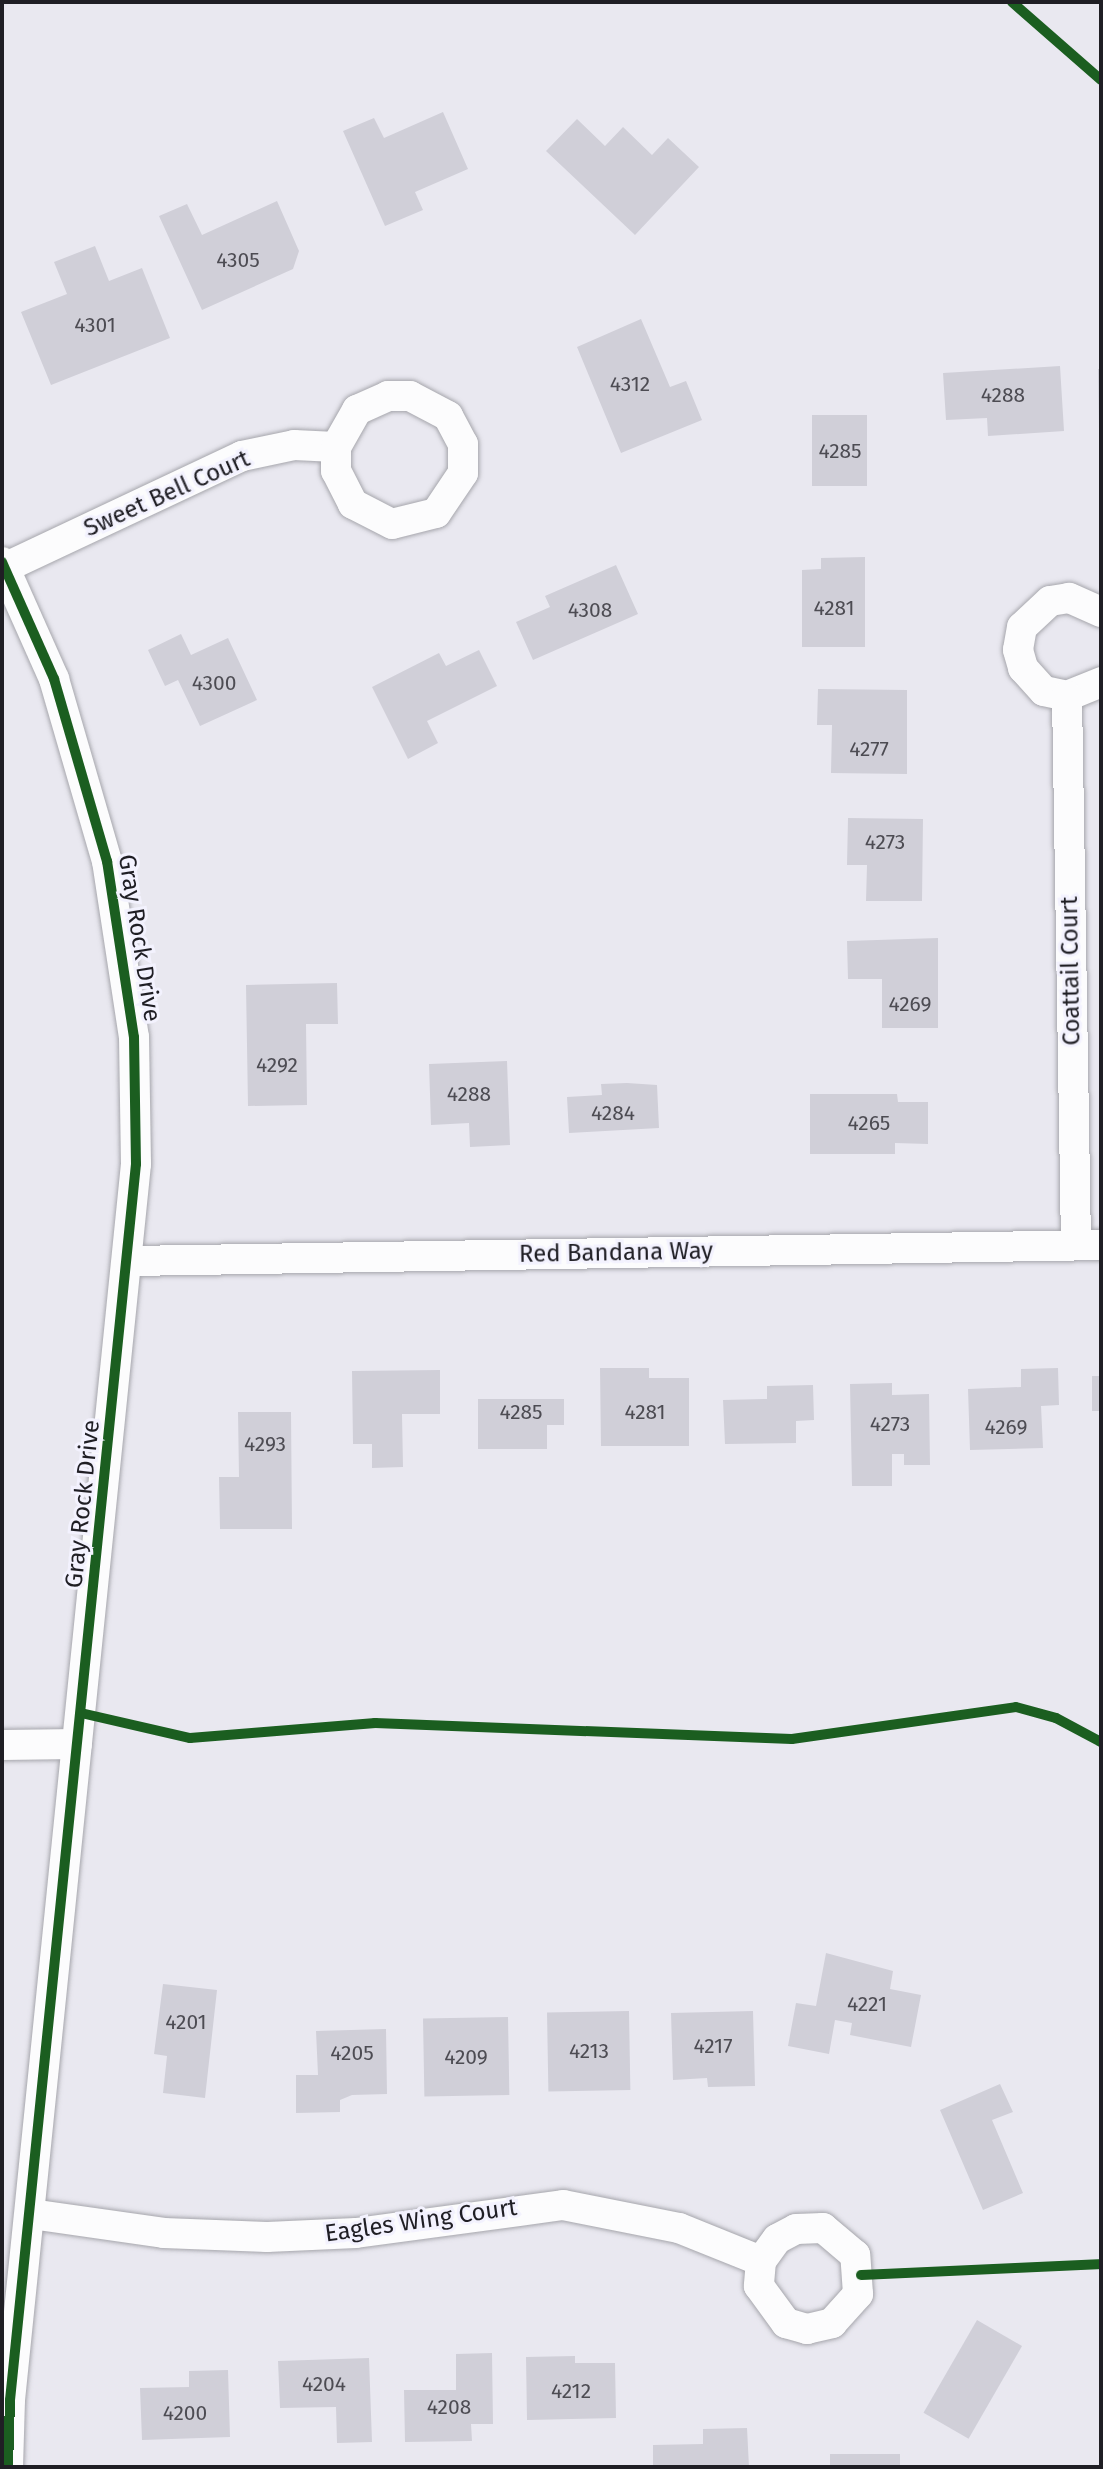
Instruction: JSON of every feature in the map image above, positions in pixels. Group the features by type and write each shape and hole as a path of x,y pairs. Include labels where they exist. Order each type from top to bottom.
{"street":[{"path":"388,396 411,396 430,402 457,430 463,473 436,513 392,524 353,504 336,471 336,447 357,410 388,396"},
{"name":"Sweet Bell Court","path":"3,566 242,456 294,445 336,447"},
{"name":"Gray Rock Drive","path":"3,566 54,679 86,776 123,946 134,1037 130,1261 77,1744 8,2467"},
{"path":"1101,612 1069,598 1050,601 1022,627 1023,668 1044,691 1067,696 1101,682"},
{"name":"Coattail Court","path":"1067,696 1089,1245"},
{"name":"Red Bandana Way","path":"130,1261 1089,1245"},
{"path":"2,1745 77,1744"},
{"name":"Eagles Wing Court","path":"31,2214 164,2233 267,2237 356,2233 563,2205 679,2228 761,2261"},
{"path":"822,2228 844,2240 861,2275 849,2310 832,2323 807,2329 770,2309 759,2287 761,2261 777,2239 796,2229 822,2228"}],"path":[{"path":"1012,2 1101,80"},
{"path":"1093,73 1101,73"},
{"path":"81,1713 190,1738 415,1723 792,1739 1016,1707 1056,1718 1101,1742"},
{"path":"861,2275 1101,2264"}],"building":[{"path":"443,112 468,169 415,192 423,210 385,226 343,131 374,118 384,138"},
{"path":"577,119 605,146 623,127 652,155 668,138 699,167 635,235 546,151"},
{"path":"277,201 299,251 293,269 202,310 159,216 187,204 202,235"},
{"path":"95,246 109,281 142,268 170,338 51,385 21,312 67,294 54,262"},
{"path":"641,319 670,387 686,381 702,420 621,453 577,347"},
{"path":"1060,366 1064,431 988,436 987,418 946,420 943,373"},
{"path":"1098,369 1101,369 1101,429 1099,429"},
{"path":"812,415 867,415 867,486 812,486"},
{"path":"865,557 865,647 802,647 802,570 821,569 821,558"},
{"path":"616,565 638,614 533,660 516,622 550,607 545,596"},
{"path":"181,634 191,655 228,638 257,700 200,726 178,680 165,686 148,650"},
{"path":"479,650 497,686 427,721 438,743 408,759 372,687 439,653 446,666"},
{"path":"818,689 907,690 907,774 831,773 832,725 817,725"},
{"path":"848,818 923,819 922,901 866,901 867,865 847,865"},
{"path":"938,938 938,1028 882,1028 882,979 848,979 847,941"},
{"path":"337,983 338,1024 306,1024 307,1105 248,1106 246,985"},
{"path":"507,1061 510,1145 470,1147 469,1123 431,1125 429,1064"},
{"path":"601,1084 657,1085 659,1128 569,1133 567,1097 602,1095"},
{"path":"810,1094 897,1094 898,1102 928,1102 928,1144 895,1143 895,1154 810,1154"},
{"path":"600,1368 649,1368 649,1378 689,1378 689,1446 601,1446"},
{"path":"1058,1368 1059,1405 1041,1406 1043,1448 970,1450 968,1389 1021,1387 1021,1369"},
{"path":"440,1370 440,1414 402,1414 403,1467 372,1468 372,1444 353,1444 352,1371"},
{"path":"1092,1376 1101,1376 1101,1411 1092,1411"},
{"path":"892,1383 892,1395 929,1394 930,1465 904,1465 904,1454 892,1454 892,1486 852,1486 850,1384"},
{"path":"813,1385 814,1420 796,1421 796,1443 725,1444 723,1400 767,1399 767,1386"},
{"path":"478,1399 564,1399 564,1425 547,1425 547,1449 478,1449"},
{"path":"238,1412 291,1412 292,1529 220,1529 219,1477 239,1477"},
{"path":"826,1953 893,1971 890,1989 921,1995 911,2047 850,2035 852,2023 835,2020 829,2054 788,2046 796,2003 816,2006"},
{"path":"163,1984 217,1990 205,2098 163,2093 167,2056 154,2054"},
{"path":"629,2011 630,2090 548,2091 547,2012"},
{"path":"753,2011 755,2086 708,2087 707,2078 673,2080 671,2013"},
{"path":"508,2017 509,2095 424,2096 423,2018"},
{"path":"386,2029 387,2094 352,2095 340,2100 340,2112 296,2113 296,2075 318,2075 316,2031"},
{"path":"1000,2084 1013,2112 992,2120 1023,2193 983,2210 940,2110"},
{"path":"977,2320 1022,2346 969,2439 924,2413"},
{"path":"492,2353 493,2424 471,2424 472,2441 405,2442 404,2390 456,2390 456,2354"},
{"path":"575,2356 575,2363 615,2363 616,2418 527,2420 526,2357"},
{"path":"369,2358 372,2442 337,2443 336,2407 280,2408 278,2361"},
{"path":"228,2370 230,2437 142,2440 140,2388 189,2387 189,2371"},
{"path":"747,2428 749,2467 653,2467 653,2445 703,2444 703,2429"},
{"path":"830,2454 900,2454 900,2467 830,2467"}],"cycle path":[{"path":"1012,2 1101,80"},
{"path":"2,562 54,679 107,861 134,1037 136,1164 10,2400 8,2467"},
{"path":"81,1713 190,1738 375,1723 792,1739 1016,1707 1056,1718 1101,1742"},
{"path":"861,2275 1101,2264"}]}
